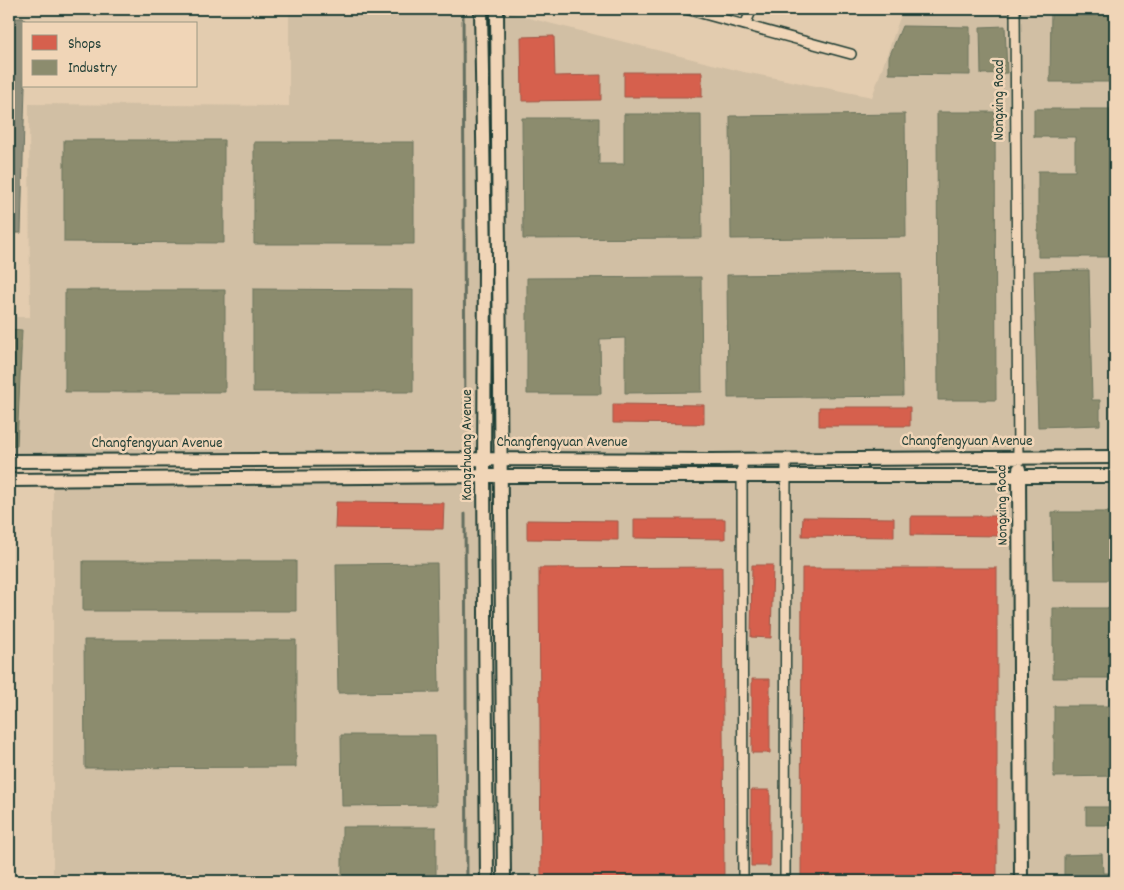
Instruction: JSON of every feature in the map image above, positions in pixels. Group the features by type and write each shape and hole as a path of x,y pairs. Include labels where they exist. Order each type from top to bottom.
{"main road":[{"name":"Kangzhuang Avenue","path":"481,9 487,881"},
{"path":"497,9 504,881"},
{"name":"Nongxing Road","path":"1018,458 1022,881"},
{"name":"Changfengyuan Avenue","path":"9,461 1115,458"},
{"path":"9,480 484,476 1115,476"}],"street":[{"path":"686,9 851,54"},
{"path":"745,25 752,9"},
{"name":"Nongxing Road","path":"1015,9 1018,458"},
{"path":"742,460 743,881"},
{"path":"785,881 786,460"}],"shaded area":[{"path":"289,9 481,9 484,459 9,461 9,317 30,317 29,104 289,106"},
{"path":"903,9 1115,9 1115,457 500,459 497,10 744,72 872,97"},
{"path":"9,18 23,18 26,22 22,22 22,88 25,88 21,233 9,233"},
{"path":"484,476 487,881 53,881 53,479"},
{"path":"501,476 1115,476 1115,881 504,881"}],"building: Shops":[{"path":"554,36 555,76 601,75 601,100 522,101 521,37"},
{"path":"624,72 702,72 702,97 624,97"},
{"path":"613,404 704,405 704,424 613,423"},
{"path":"819,407 910,407 910,426 819,426"},
{"path":"336,502 444,503 443,529 335,528"},
{"path":"911,516 1003,516 1002,536 911,535"},
{"path":"803,517 894,518 894,537 802,536"},
{"path":"634,519 725,519 725,539 634,538"},
{"path":"527,520 618,521 618,540 527,539"},
{"path":"752,565 773,565 771,638 751,637"},
{"path":"722,567 724,881 541,881 539,568"},
{"path":"802,568 997,568 997,881 801,881"},
{"path":"752,679 770,679 770,753 752,753"},
{"path":"751,790 770,790 770,866 751,866"}],"building: Industry":[{"path":"1051,9 1115,9 1115,82 1050,82"},
{"path":"902,26 970,27 970,75 889,74 889,57"},
{"path":"1005,26 1007,73 981,74 980,27"},
{"path":"1034,109 1115,109 1115,257 1038,257 1038,171 1075,171 1075,137 1034,137"},
{"path":"937,112 995,112 996,400 938,400"},
{"path":"624,114 701,114 702,238 523,239 522,118 599,118 599,164 624,164"},
{"path":"905,114 906,237 731,239 730,116"},
{"path":"64,140 224,140 224,243 64,242"},
{"path":"254,142 414,142 414,244 254,244"},
{"path":"1089,270 1092,400 1100,400 1100,425 1038,427 1034,271"},
{"path":"901,273 903,396 728,398 727,275"},
{"path":"701,277 702,392 625,393 625,338 600,339 601,394 527,394 527,278"},
{"path":"253,289 413,290 413,392 253,392"},
{"path":"65,290 225,290 225,392 65,392"},
{"path":"9,329 22,330 17,446 9,446"},
{"path":"1052,512 1115,512 1115,580 1053,580"},
{"path":"83,561 296,561 296,611 83,611"},
{"path":"437,563 439,692 338,693 336,564"},
{"path":"1053,608 1115,608 1115,678 1053,678"},
{"path":"84,640 296,640 296,767 85,768"},
{"path":"1054,706 1115,706 1115,776 1054,777"},
{"path":"341,735 435,735 436,805 342,806"},
{"path":"1086,807 1115,807 1115,825 1086,825"},
{"path":"342,827 436,827 436,881 342,881"},
{"path":"1102,854 1103,873 1115,873 1115,881 1064,881 1064,855"}],"waterway":[{"path":"463,9 465,421"},
{"path":"465,514 467,881"}]}
